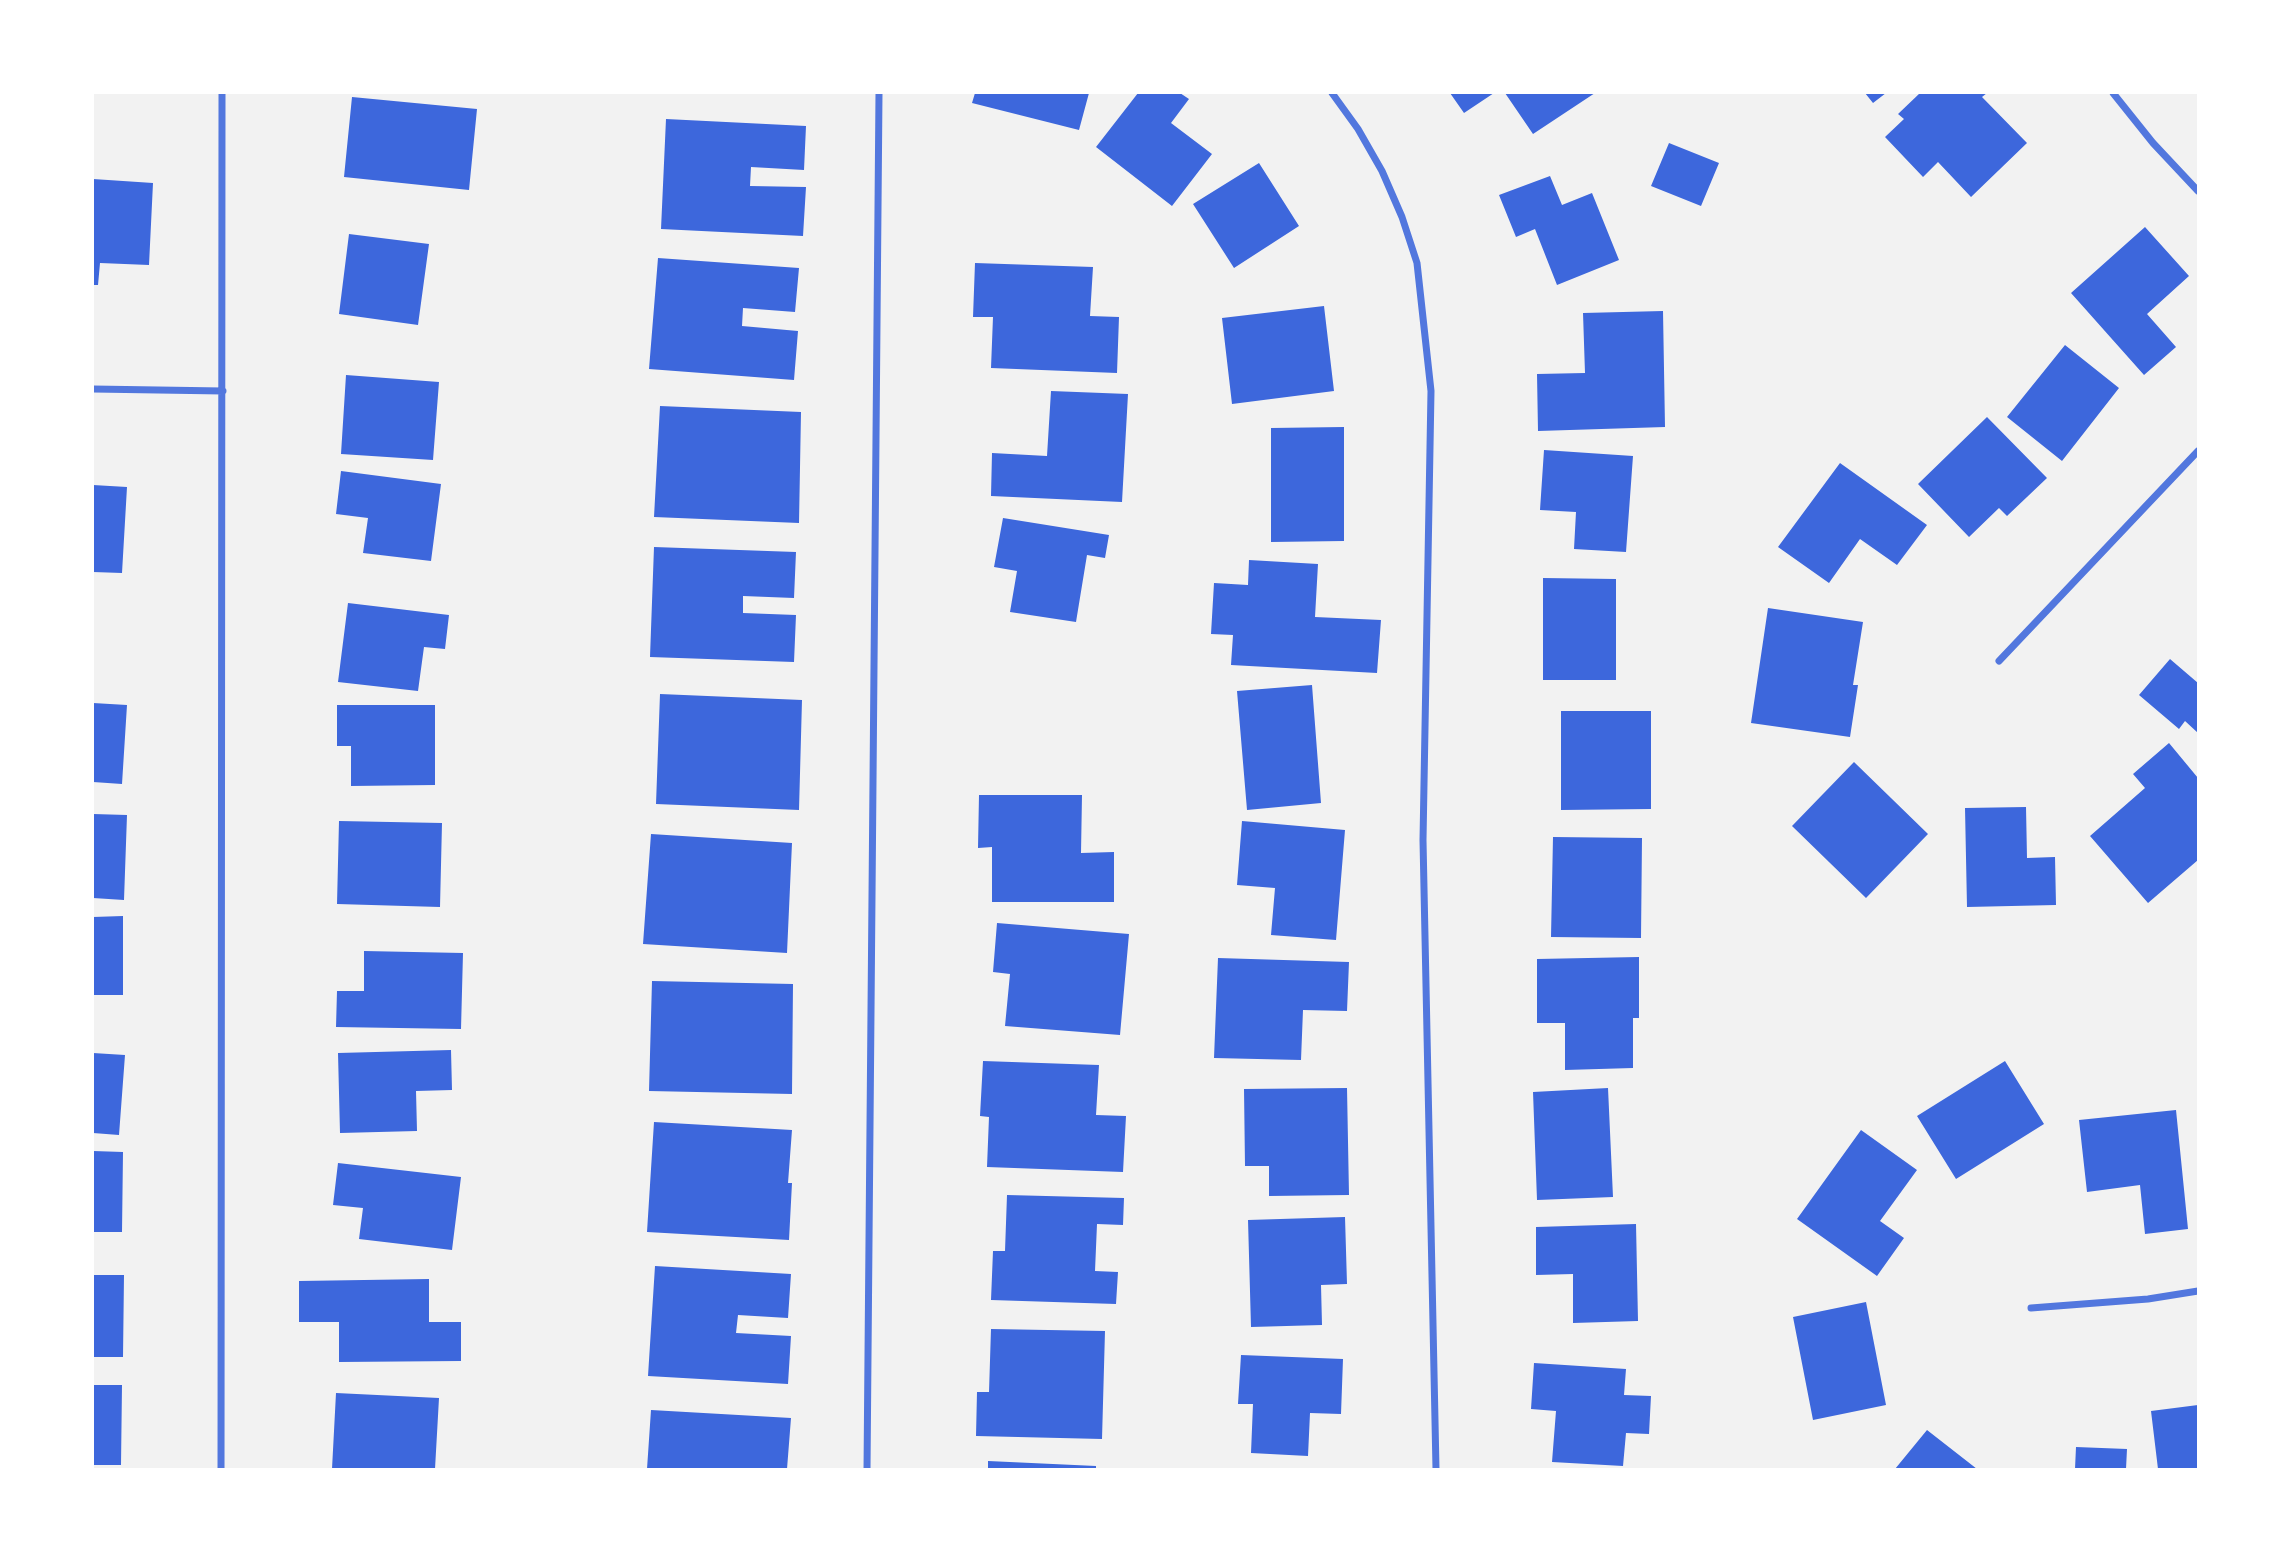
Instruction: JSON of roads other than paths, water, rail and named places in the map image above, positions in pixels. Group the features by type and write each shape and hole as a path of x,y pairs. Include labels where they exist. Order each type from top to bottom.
{"street":[{"path":"221,1469 222,93"},
{"path":"867,1469 879,93"},
{"path":"1332,93 1358,129 1402,217 1417,263 1432,391 1423,840 1436,1469"},
{"path":"2113,93 2153,143 2198,191"},
{"path":"93,389 223,391"},
{"path":"1999,661 2198,451"},
{"path":"2031,1308 2148,1299 2198,1291"}]}
